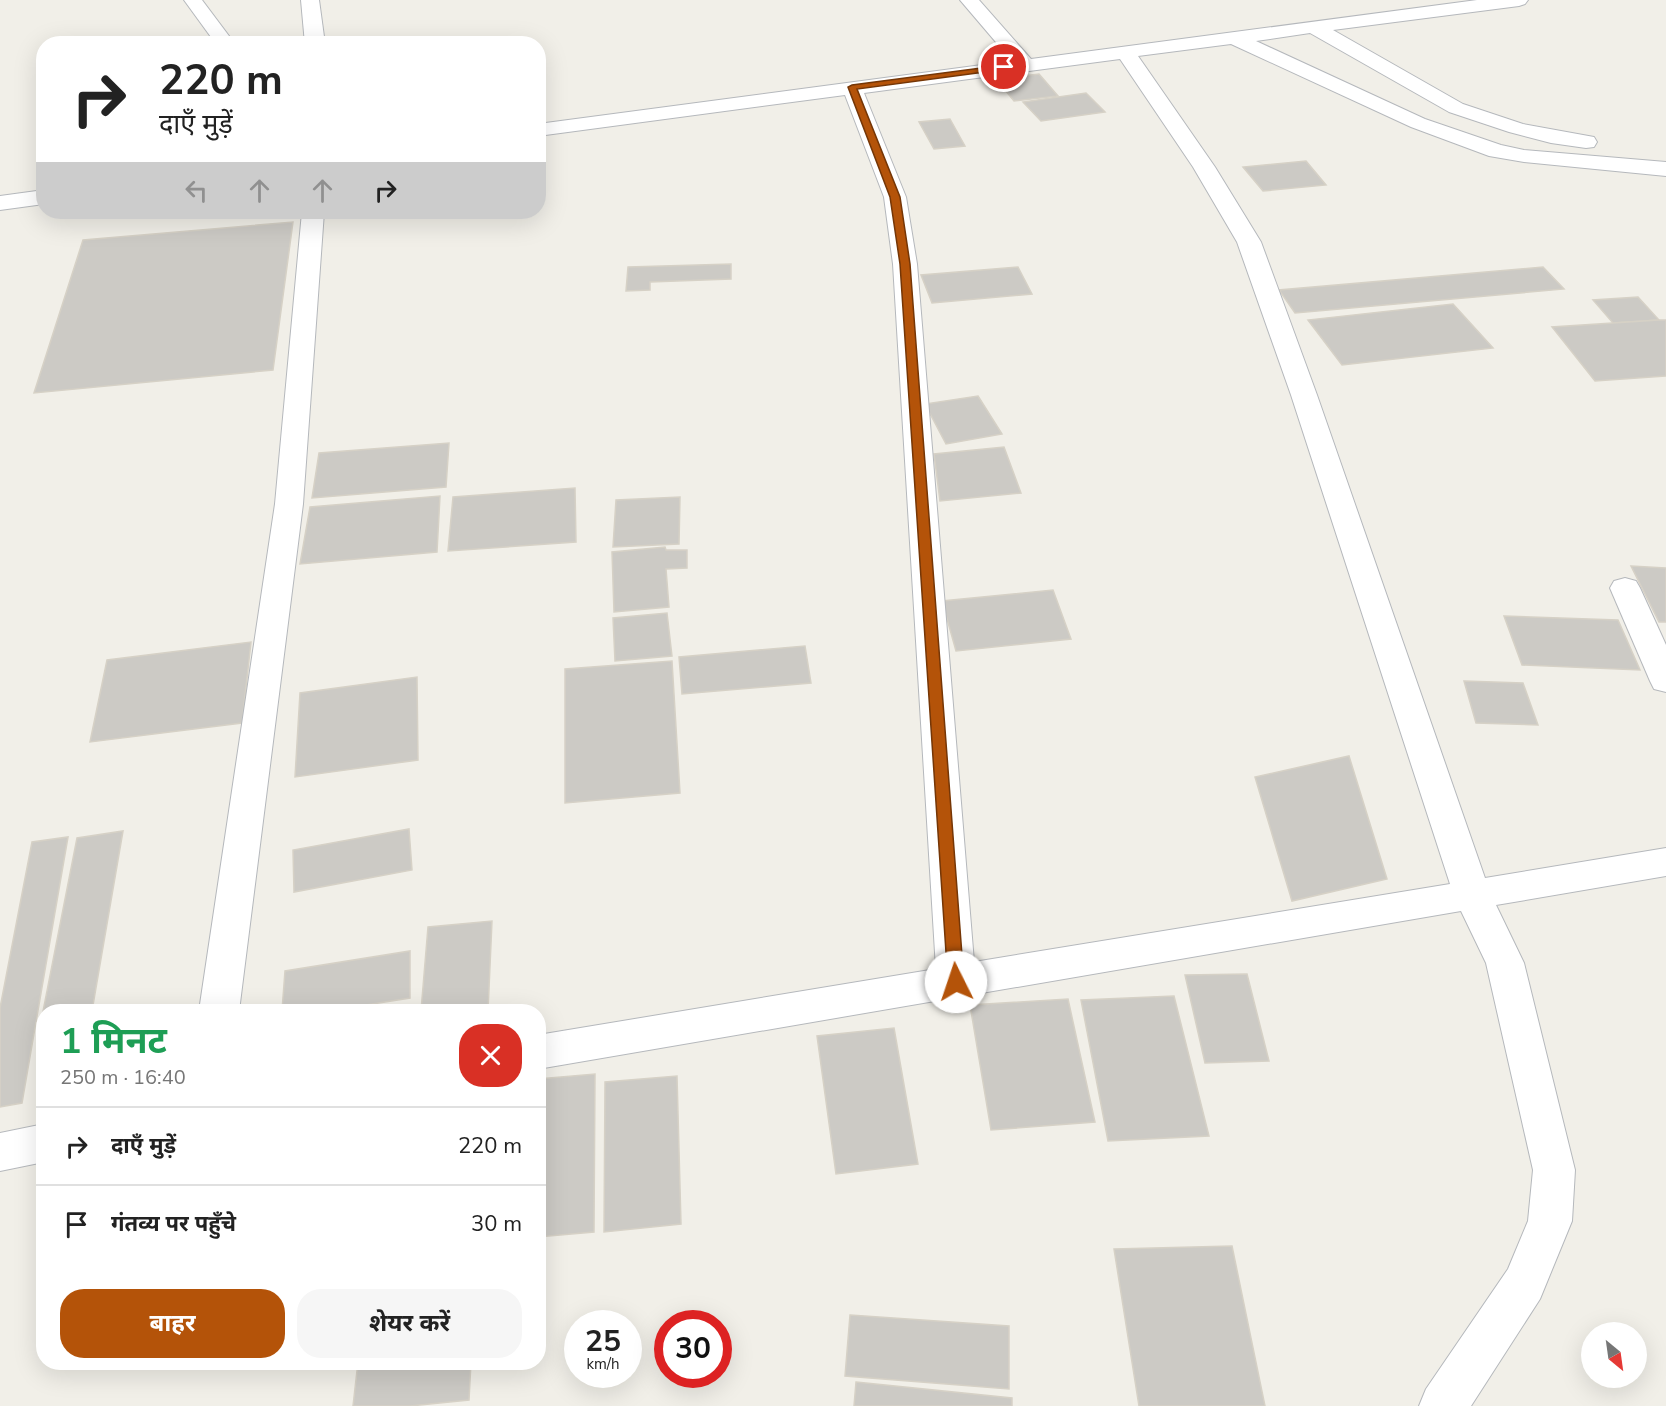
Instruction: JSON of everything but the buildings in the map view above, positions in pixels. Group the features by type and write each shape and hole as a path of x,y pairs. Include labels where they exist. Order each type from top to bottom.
{"street":[{"path":"193,0 220,36"},
{"path":"310,0 314,36"},
{"path":"969,0 1025,64"},
{"path":"546,129 1519,0"},
{"path":"1311,26 1456,108 1495,123 1551,137 1630,146"},
{"path":"1232,38 1418,123 1486,148 1524,156 1666,169"},
{"path":"1125,51 1204,167 1249,242 1304,395 1472,895 1504,963 1554,1170 1550,1221 1524,1284 1443,1406"},
{"path":"852,87 895,197 905,264 956,982"},
{"path":"0,203 36,198"},
{"path":"220,1004 288,504 312,219"},
{"path":"1625,588 1666,681"},
{"path":"546,1051 1666,862"},
{"path":"0,1152 36,1145"}],"route":[{"path":"956,982 905,264 895,197 852,87 1004,67"}]}
